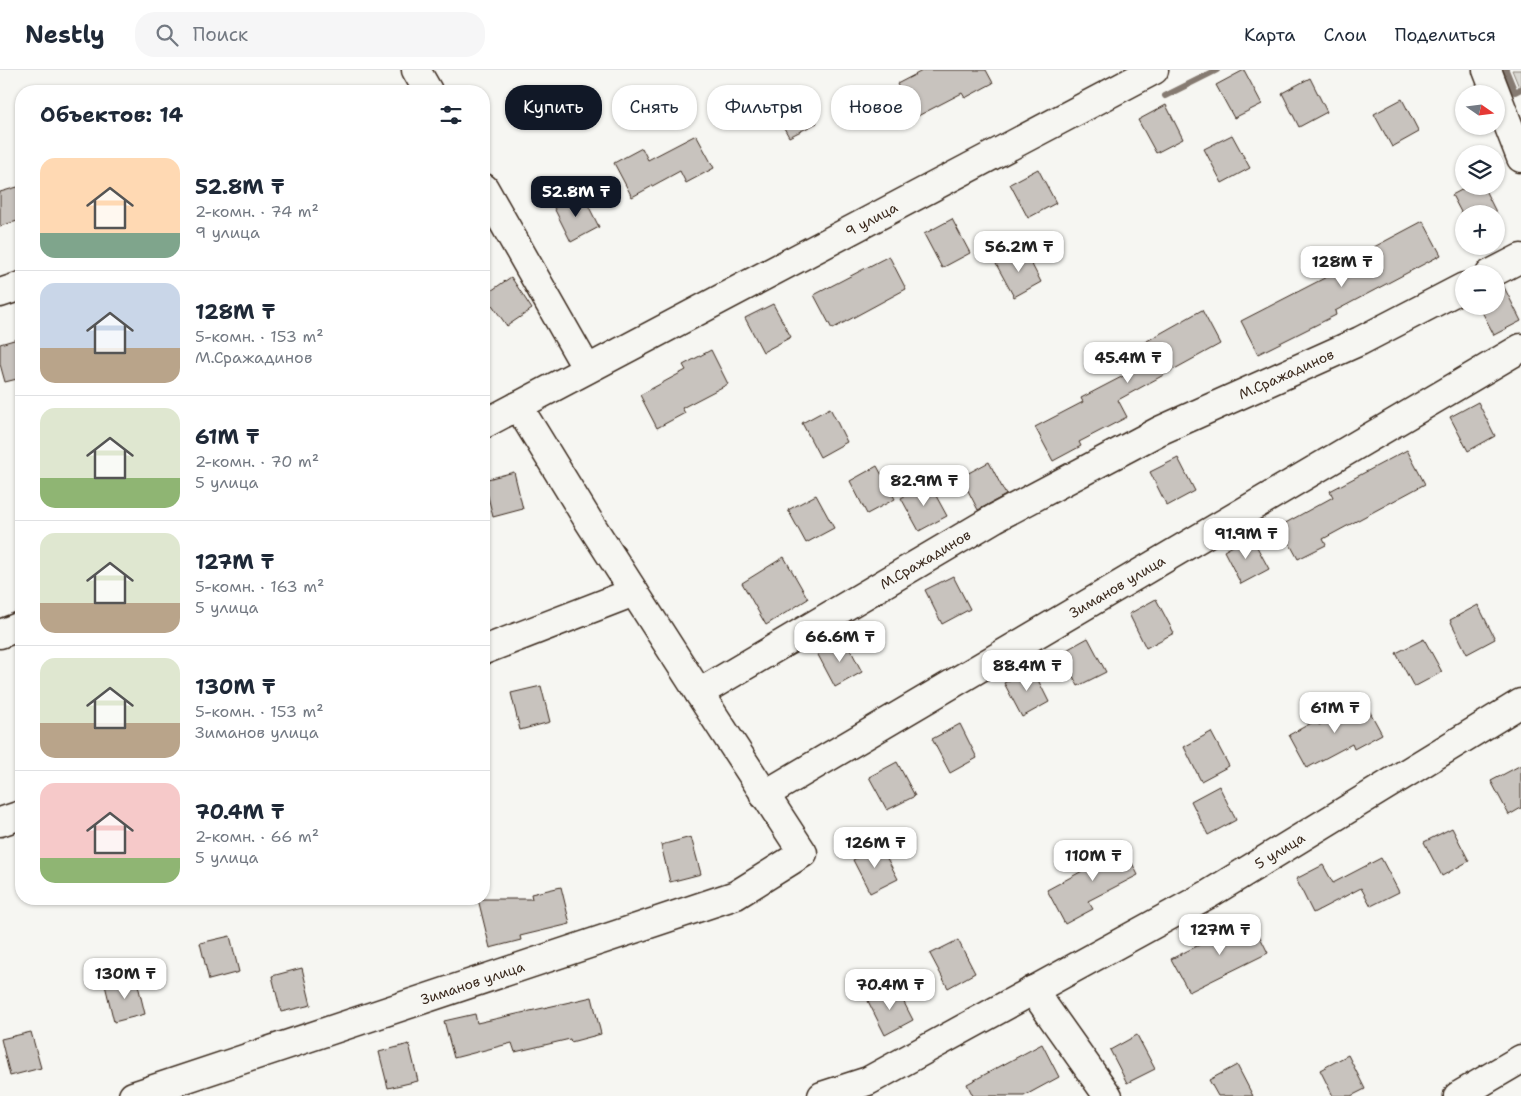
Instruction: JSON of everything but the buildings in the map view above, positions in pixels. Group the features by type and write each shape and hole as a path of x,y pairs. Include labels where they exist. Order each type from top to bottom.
{"street":[{"path":"416,70 425,85"},
{"name":"9 улица","path":"490,421 1154,70"},
{"path":"1487,70 1521,158"},
{"path":"490,199 587,369"},
{"path":"1505,266 1521,258"},
{"path":"0,293 15,288"},
{"name":"М.Сражадинов","path":"699,693 995,518 1159,431 1360,341 1455,292"},
{"name":"Зиманов улица","path":"133,1096 736,895 803,853 764,795 1521,348"},
{"path":"518,406 764,795"},
{"path":"490,648 634,592"},
{"path":"0,634 15,628"},
{"name":"5 улица","path":"822,1096 868,1081 1209,894 1521,703"},
{"path":"0,822 15,817"},
{"path":"1034,990 1108,1096"},
{"path":"1458,1096 1521,1059"}],"shaded area":[{"path":"1512,70 1521,70 1521,92"}],"waterway":[{"path":"1165,96 1217,70"},
{"path":"1506,70 1515,92 1521,89"}]}
